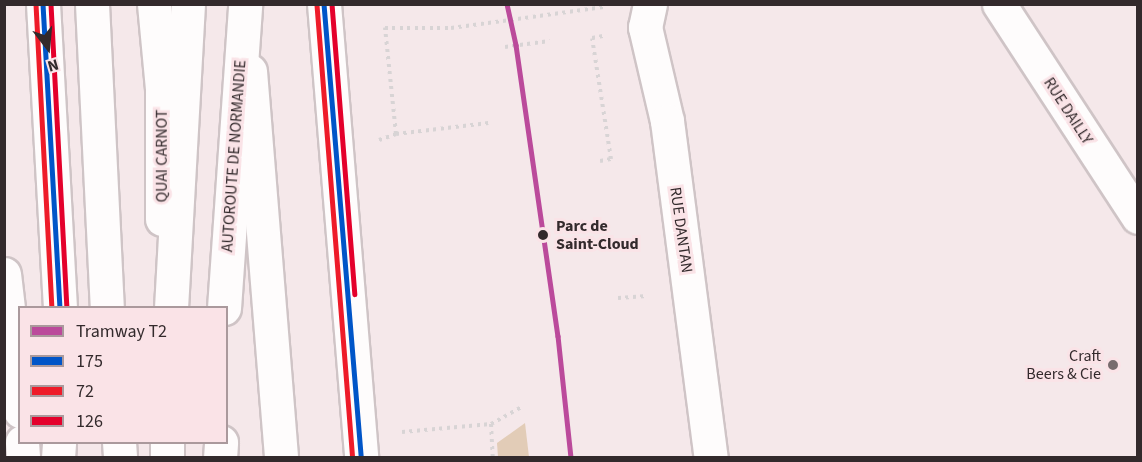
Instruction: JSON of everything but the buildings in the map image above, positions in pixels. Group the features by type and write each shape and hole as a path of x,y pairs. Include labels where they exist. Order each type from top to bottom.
{"main road":[{"path":"43,4 60,306"},
{"path":"92,4 107,306"},
{"name":"QUAI CARNOT","path":"154,4 162,88 162,306"},
{"path":"171,306 188,4"},
{"path":"245,4 281,458"},
{"name":"AUTOROUTE DE NORMANDIE","path":"224,306 245,4"},
{"path":"324,4 334,151 360,447"},
{"name":"RUE DANTAN","path":"650,4 645,27 667,121 711,458"},
{"name":"RUE DAILLY","path":"999,4 1137,217"},
{"path":"4,274 18,394"}],"path":[{"path":"396,134 386,28 451,28 585,11"},
{"path":"591,38 611,159 600,161"},
{"path":"505,47 550,41"},
{"path":"334,151 396,134 488,123"},
{"path":"360,447 491,424 523,406"},
{"path":"491,424 492,458"}],"shaded area":[{"path":"525,423 529,457 498,457 497,443"}],"tram line":[{"name":"T2","path":"507,4 516,45 558,336 571,458"}],"transit line":[{"name":"72","path":"36,4 52,306"},
{"name":"175","path":"43,4 60,306"},
{"name":"126","path":"51,4 67,306"},
{"name":"175","path":"324,4 361,458"},
{"name":"126","path":"332,4 355,294"},
{"name":"72","path":"317,5 353,458"}],"place":[{"name":"Parc de Saint-Cloud","path":"543,235"},
{"name":"Craft Beers & Cie","path":"1113,365"}]}
